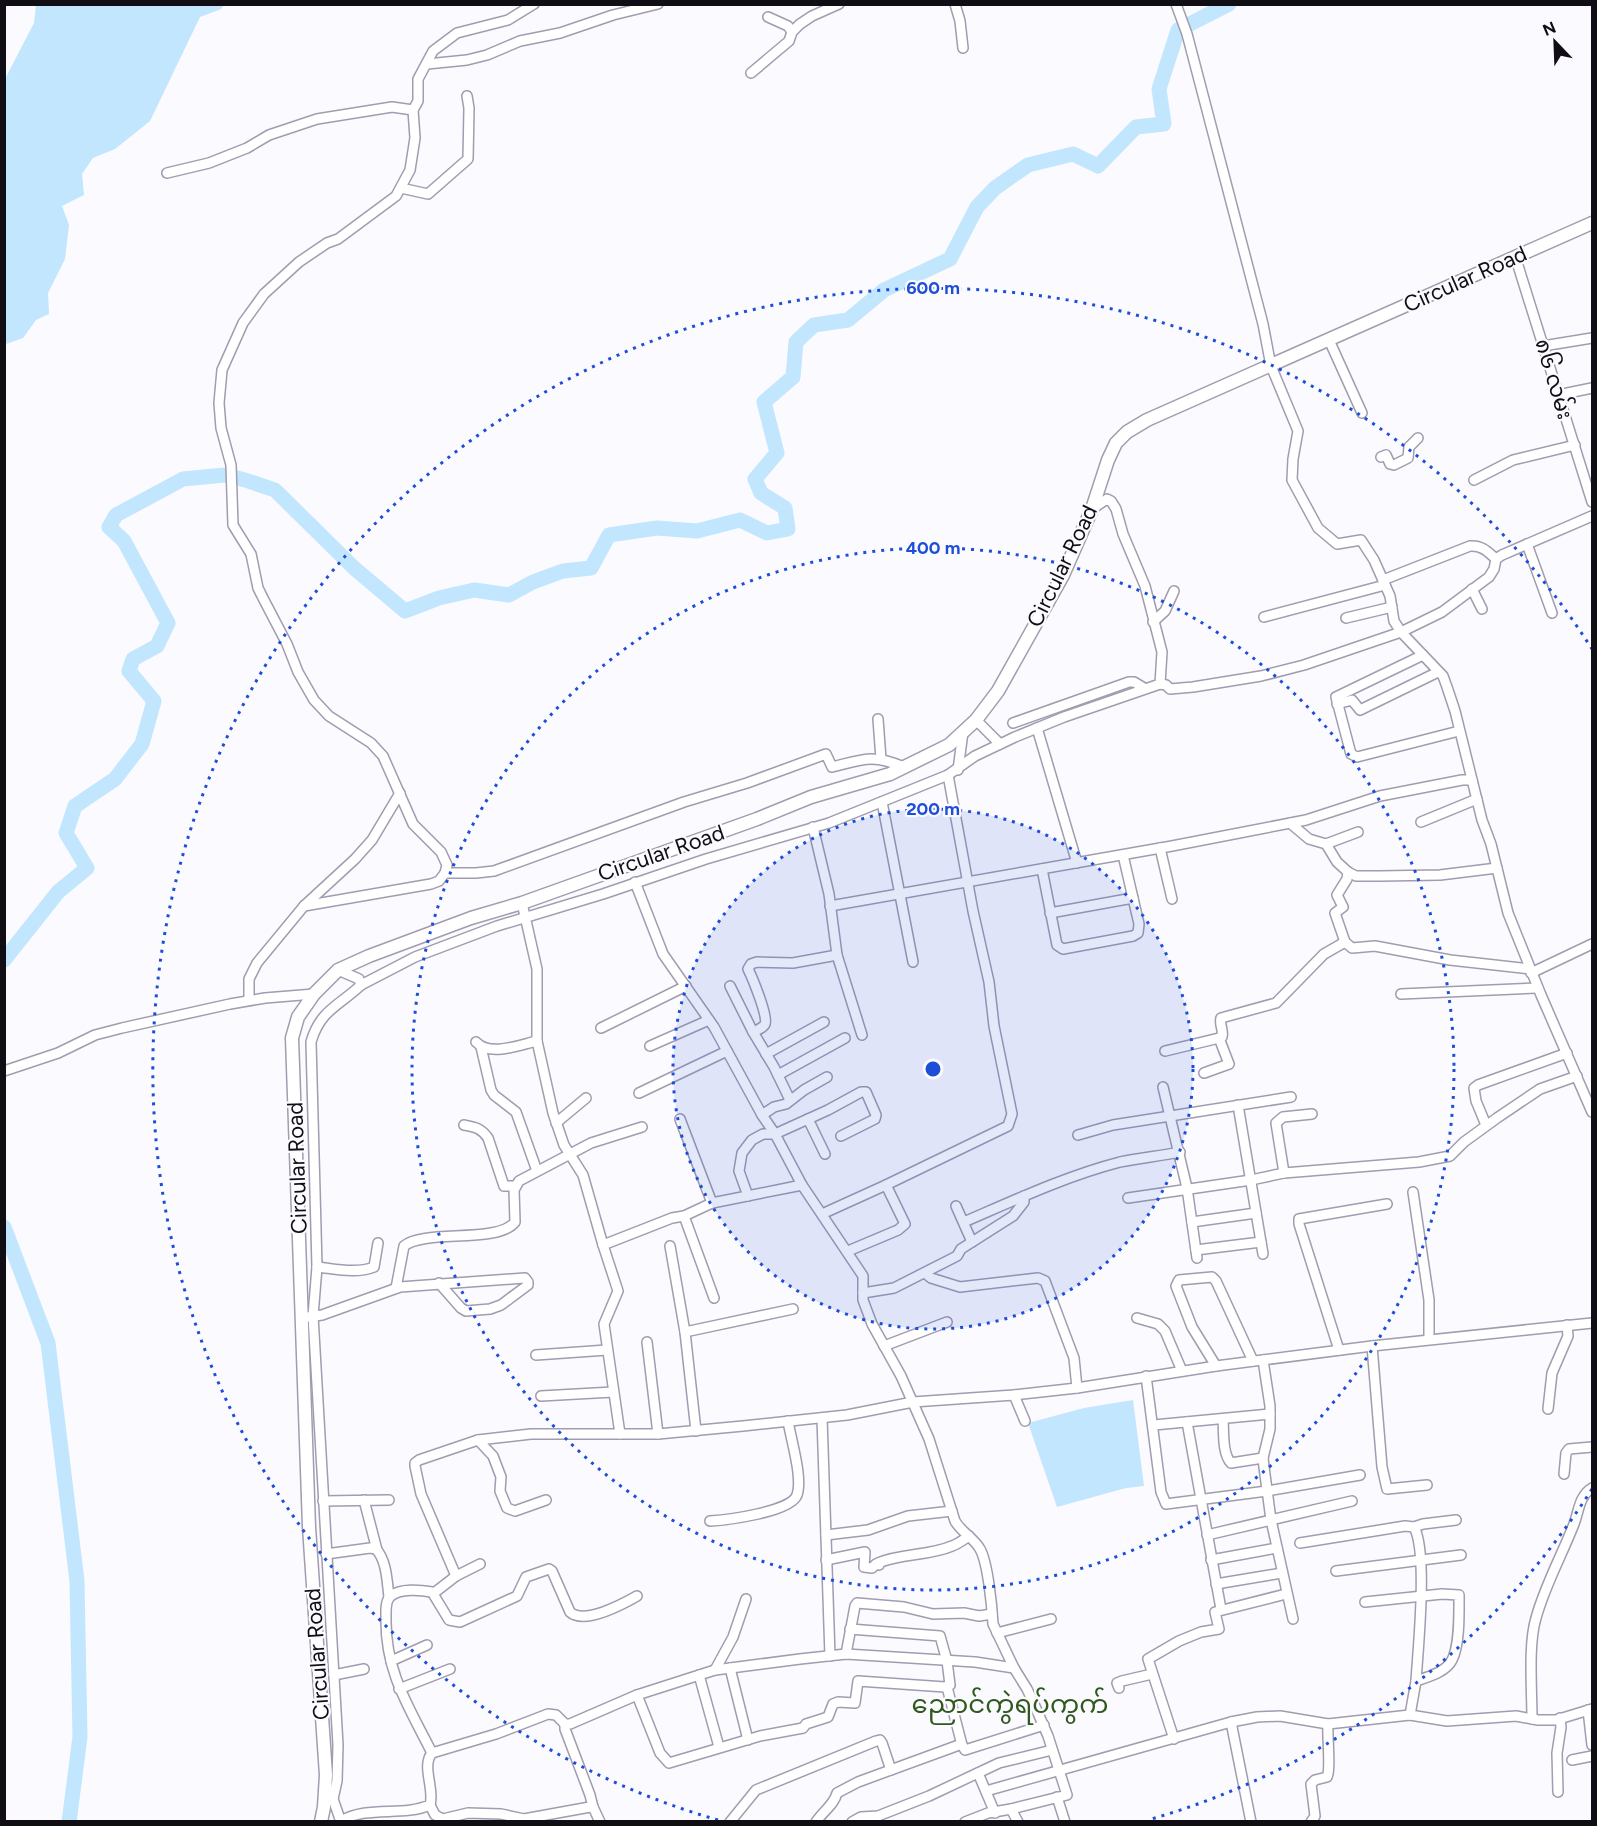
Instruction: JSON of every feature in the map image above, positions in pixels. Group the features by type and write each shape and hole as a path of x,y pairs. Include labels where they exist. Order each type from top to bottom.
{"main road":[{"name":"Circular Road","path":"321,1821 329,1796 309,1527 308,1317 292,1038 298,1017 314,994 338,970 369,956 471,918 522,903 757,819 811,797 890,774 949,745 976,720 998,691 1063,575 1092,509 1107,460 1116,443 1127,432 1147,420 1593,223"}],"street":[{"path":"304,906 431,884 440,880 447,865 441,852 413,824 383,756 370,743 329,716 314,700 258,588 251,554 233,525 231,465 221,428 222,370 243,323 264,294 292,267 327,243 338,239 396,196 410,170 415,138 413,110 418,101 418,80 433,51 457,33 508,20 534,4"},
{"path":"427,64 467,60 487,55 520,41 560,33 613,15 658,4"},
{"path":"751,73 789,41 792,32 800,24 839,4"},
{"path":"955,4 960,21 963,48"},
{"path":"1176,4 1187,34 1263,324 1271,366 1298,431 1292,480 1318,528 1336,544 1361,540 1374,560 1384,583 1394,621 1401,632 1443,676 1508,913 1566,1053 1592,1107"},
{"path":"768,17 788,26 792,32"},
{"path":"401,188 428,194 468,159 469,108 467,96"},
{"path":"167,173 209,163 247,148 269,135 317,119 392,107 413,110"},
{"name":"၈၆ လမ်း","path":"1515,256 1593,502"},
{"path":"1543,346 1593,338"},
{"path":"1329,340 1362,413"},
{"path":"1558,395 1593,388"},
{"path":"1381,457 1386,455 1390,464 1404,462 1408,458 1410,447 1418,438"},
{"path":"1474,480 1513,460 1575,445"},
{"path":"1092,509 1107,499 1111,501 1145,586 1162,652 1160,684"},
{"path":"1496,559 1593,516"},
{"path":"1527,544 1552,613"},
{"path":"1264,617 1384,583 1470,546 1486,550 1496,559"},
{"path":"430,1805 355,1814 341,1821 329,1796 337,1781 338,1745 323,1501 308,1317 317,1267 311,1042 321,1018 361,985 415,957 524,916 603,894 635,882 829,823 948,775 975,756 1037,728 1144,688 1160,684 1175,689 1261,676 1304,665 1401,632 1442,612 1489,577 1496,559"},
{"path":"1472,589 1482,609"},
{"path":"1153,622 1166,611 1174,591"},
{"path":"1346,618 1392,607"},
{"path":"1423,655 1336,698 1353,757 1357,758 1459,731"},
{"path":"1337,704 1352,700 1360,710 1438,672"},
{"path":"1013,723 1129,682 1134,682 1144,688"},
{"path":"878,719 881,759"},
{"path":"976,720 1000,744"},
{"path":"1037,728 1077,863"},
{"path":"958,770 963,732"},
{"path":"445,873 494,871 632,820 747,783 826,754 832,767 872,758 904,767"},
{"path":"822,1214 1008,1126 1012,1114 994,1026 989,982 948,775"},
{"path":"830,906 1123,855 1306,820 1380,796 1472,780"},
{"path":"249,1000 249,979 257,963 304,906 372,840 400,794"},
{"path":"1421,822 1477,799"},
{"path":"882,802 913,962"},
{"path":"1290,823 1309,839 1326,844 1358,832"},
{"path":"813,827 824,870 837,955 862,1035"},
{"path":"1326,844 1337,862 1356,876 1440,875 1497,868"},
{"path":"1160,848 1172,899"},
{"path":"1042,869 1057,945 1063,950 1133,936 1138,933 1139,924 1123,855"},
{"path":"1348,872 1347,879 1337,895 1343,907 1335,913 1345,942 1352,948 1375,946 1450,960 1531,971 1593,944"},
{"path":"635,882 663,954 709,1020 802,1185 863,1276 863,1300 929,1439 959,1529 980,1548 984,1559 993,1624 997,1634 1014,1668 1028,1689 1044,1725 1067,1795 965,1821"},
{"path":"1050,913 1133,898"},
{"path":"522,903 537,969 537,1041 556,1123 570,1154 583,1175 618,1291 604,1324 620,1434"},
{"path":"1165,1051 1219,1038 1223,1035 1221,1018 1276,1003 1324,954 1345,942"},
{"path":"753,1032 764,1026 766,1021 760,996 748,969 751,964 757,962 793,963 837,955"},
{"path":"338,970 359,979 361,985"},
{"path":"602,1028 686,986"},
{"path":"730,986 790,1100"},
{"path":"1401,993 1538,988"},
{"path":"4,1071 58,1053 99,1034 249,1000 314,994"},
{"path":"650,1046 709,1020"},
{"path":"766,1054 824,1022"},
{"path":"778,1075 845,1038"},
{"path":"1204,1073 1229,1064 1219,1038"},
{"path":"537,1041 502,1048 487,1049 478,1045 491,1090 516,1112 537,1171"},
{"path":"639,1093 727,1051"},
{"path":"1486,1125 1476,1101 1474,1088 1566,1053"},
{"path":"1128,1198 1284,1173 1419,1162 1450,1156 1486,1125 1540,1089 1577,1076"},
{"path":"762,1115 827,1077"},
{"path":"1163,1087 1180,1152 1197,1254 1261,1242"},
{"path":"748,1196 739,1171 742,1153 752,1140 763,1134 775,1134 861,1092 866,1092 876,1115 875,1119 841,1136"},
{"path":"1078,1135 1113,1125 1292,1097"},
{"path":"556,1123 586,1098"},
{"path":"1238,1105 1263,1254"},
{"path":"1284,1173 1276,1123 1283,1118 1312,1114"},
{"path":"680,1119 712,1203"},
{"path":"808,1119 825,1154"},
{"path":"464,1125 478,1127 484,1132 504,1186 515,1186"},
{"path":"396,1288 404,1246 407,1243 500,1231 513,1225 515,1222 515,1186 519,1181 591,1143 642,1127"},
{"path":"964,1222 1073,1177 1122,1162 1180,1152"},
{"path":"603,1245 672,1218 684,1216 712,1203 802,1185"},
{"path":"848,1251 898,1230 905,1224 885,1185"},
{"path":"1413,1192 1429,1300 1429,1339"},
{"path":"863,1293 894,1288 957,1256 961,1249 1013,1216 1024,1202 1024,1196"},
{"path":"1339,1350 1299,1219 1387,1204"},
{"path":"956,1206 972,1242"},
{"path":"1192,1222 1256,1213"},
{"path":"684,1216 714,1298"},
{"path":"317,1267 354,1271 374,1267 378,1243"},
{"path":"670,1246 685,1332 696,1431"},
{"path":"924,1273 931,1278 960,1287 1038,1278 1045,1281 1074,1358 1077,1388"},
{"path":"1215,1366 1192,1327 1176,1286 1179,1280 1212,1277 1216,1281 1258,1360 1270,1414 1270,1429 1263,1458 1267,1491 1286,1594 1293,1619"},
{"path":"308,1317 322,1315 396,1288 439,1283 525,1278 528,1282 501,1305 490,1309 466,1311 439,1283"},
{"path":"685,1332 793,1309"},
{"path":"1137,1318 1158,1324 1165,1331 1182,1371"},
{"path":"884,1346 947,1322"},
{"path":"456,1576 422,1494 415,1466 419,1460 478,1440 531,1434 658,1434 822,1418 913,1402 1077,1388 1258,1360 1429,1339 1593,1323"},
{"path":"1548,1409 1552,1373 1568,1336 1567,1325"},
{"path":"647,1342 658,1434"},
{"path":"1372,1346 1382,1467 1387,1489 1427,1485"},
{"path":"536,1355 607,1350"},
{"path":"1146,1376 1161,1492 1166,1504 1267,1491 1360,1475"},
{"path":"541,1396 613,1392"},
{"path":"1014,1395 1025,1421"},
{"path":"1154,1425 1270,1414"},
{"path":"822,1418 830,1656"},
{"path":"1223,1419 1227,1459 1231,1463 1263,1458"},
{"path":"710,1521 756,1515 792,1502 797,1495 798,1480 788,1421"},
{"path":"1187,1422 1221,1610"},
{"path":"478,1440 493,1456 501,1477 500,1491 507,1508 515,1511 546,1500"},
{"path":"1564,1474 1566,1453 1569,1449 1593,1447"},
{"path":"1532,1719 1531,1664 1535,1620 1556,1563 1574,1524 1580,1503 1588,1491 1593,1488"},
{"path":"364,1500 377,1550 384,1566 389,1597 386,1632 391,1661 399,1689 432,1753"},
{"path":"323,1501 389,1500"},
{"path":"1208,1534 1352,1501"},
{"path":"826,1535 868,1530 908,1516 952,1511"},
{"path":"1300,1544 1405,1526 1414,1527 1456,1520"},
{"path":"1410,1715 1416,1681 1420,1596 1420,1560 1417,1533 1414,1527"},
{"path":"826,1560 865,1552 864,1567 872,1568 876,1564 879,1565 878,1563 902,1555 947,1548 969,1536"},
{"path":"326,1554 370,1548 377,1550"},
{"path":"1211,1560 1277,1548"},
{"path":"1336,1571 1461,1555"},
{"path":"434,1593 456,1576 480,1564"},
{"path":"389,1597 404,1591 430,1591 434,1593 448,1617 456,1622 517,1596 526,1577 546,1569 551,1569 570,1612 577,1616 587,1616 604,1611 637,1596"},
{"path":"1216,1584 1282,1573"},
{"path":"1174,1739 1148,1659 1179,1641 1201,1632 1219,1629 1215,1612 1286,1594"},
{"path":"1365,1602 1420,1596 1459,1595 1460,1611 1452,1661 1445,1668 1416,1681"},
{"path":"715,1670 733,1637 746,1599"},
{"path":"846,1654 855,1606 861,1603 904,1607 933,1614 964,1613 979,1616 992,1614"},
{"path":"997,1634 1051,1619"},
{"path":"850,1629 938,1635 943,1642 950,1682 947,1687 964,1750 1044,1725"},
{"path":"391,1661 427,1645"},
{"path":"593,1807 524,1819 501,1814 468,1813 443,1819 436,1818 430,1805 432,1799 428,1758 432,1753 496,1734 548,1714 556,1715 566,1724 570,1724 637,1695 715,1670 846,1654 975,1662 1014,1668"},
{"path":"729,1668 748,1740"},
{"path":"399,1689 450,1669"},
{"path":"334,1675 364,1670"},
{"path":"1119,1688 1118,1683 1122,1681 1152,1674"},
{"path":"699,1675 718,1747"},
{"path":"637,1695 660,1753 669,1762 718,1747 803,1728 806,1724 828,1717 832,1704 855,1703 858,1681 947,1687"},
{"path":"986,1791 1231,1722 1257,1717 1280,1716 1328,1724 1410,1715 1447,1721 1516,1716 1532,1719 1560,1718 1590,1709 1593,1745"},
{"path":"1558,1792 1557,1753 1560,1718"},
{"path":"1231,1722 1251,1821"},
{"path":"566,1724 565,1728 600,1821"},
{"path":"1311,1821 1315,1816 1311,1784 1315,1780 1327,1777 1330,1772 1328,1724"},
{"path":"730,1821 756,1790 876,1741 880,1740 882,1743 891,1770"},
{"path":"816,1821 827,1806 834,1802 837,1793 841,1790 962,1745"},
{"path":"852,1821 861,1816 873,1817 889,1812 999,1763 1052,1749"},
{"path":"1572,1760 1593,1756"},
{"path":"978,1773 995,1813"},
{"path":"1057,1797 1065,1821"},
{"path":"1011,1809 1018,1821"}],"water":[{"path":"36,5 224,5 221,9 200,17 150,121 115,149 93,158 82,174 84,195 62,206 69,225 65,259 48,293 49,314 36,320 23,338 6,344 5,79 34,23"},
{"path":"1133,1400 1144,1486 1126,1488 1057,1507 1028,1423 1084,1408"}],"waterway":[{"path":"4,960 58,892 87,868 66,833 75,806 115,779 142,744 154,701 129,671 133,659 157,646 168,623 124,541 109,527 116,515 183,479 225,475 245,480 275,490 354,568 405,611 439,598 474,590 509,595 533,582 563,571 591,568 609,535 657,528 697,531 740,520 767,533 788,529 785,508 761,493 755,479 777,453 764,402 793,377 796,342 814,325 848,320 884,290 950,259 977,207 995,188 1028,165 1073,154 1098,166 1136,127 1164,124 1159,89 1178,30 1229,4"},
{"path":"4,1227 48,1343 77,1581 80,1737 69,1822"}],"district":[{"name":"ညောင်ကွဲရပ်ကွက်","path":"1010,1704"}]}
